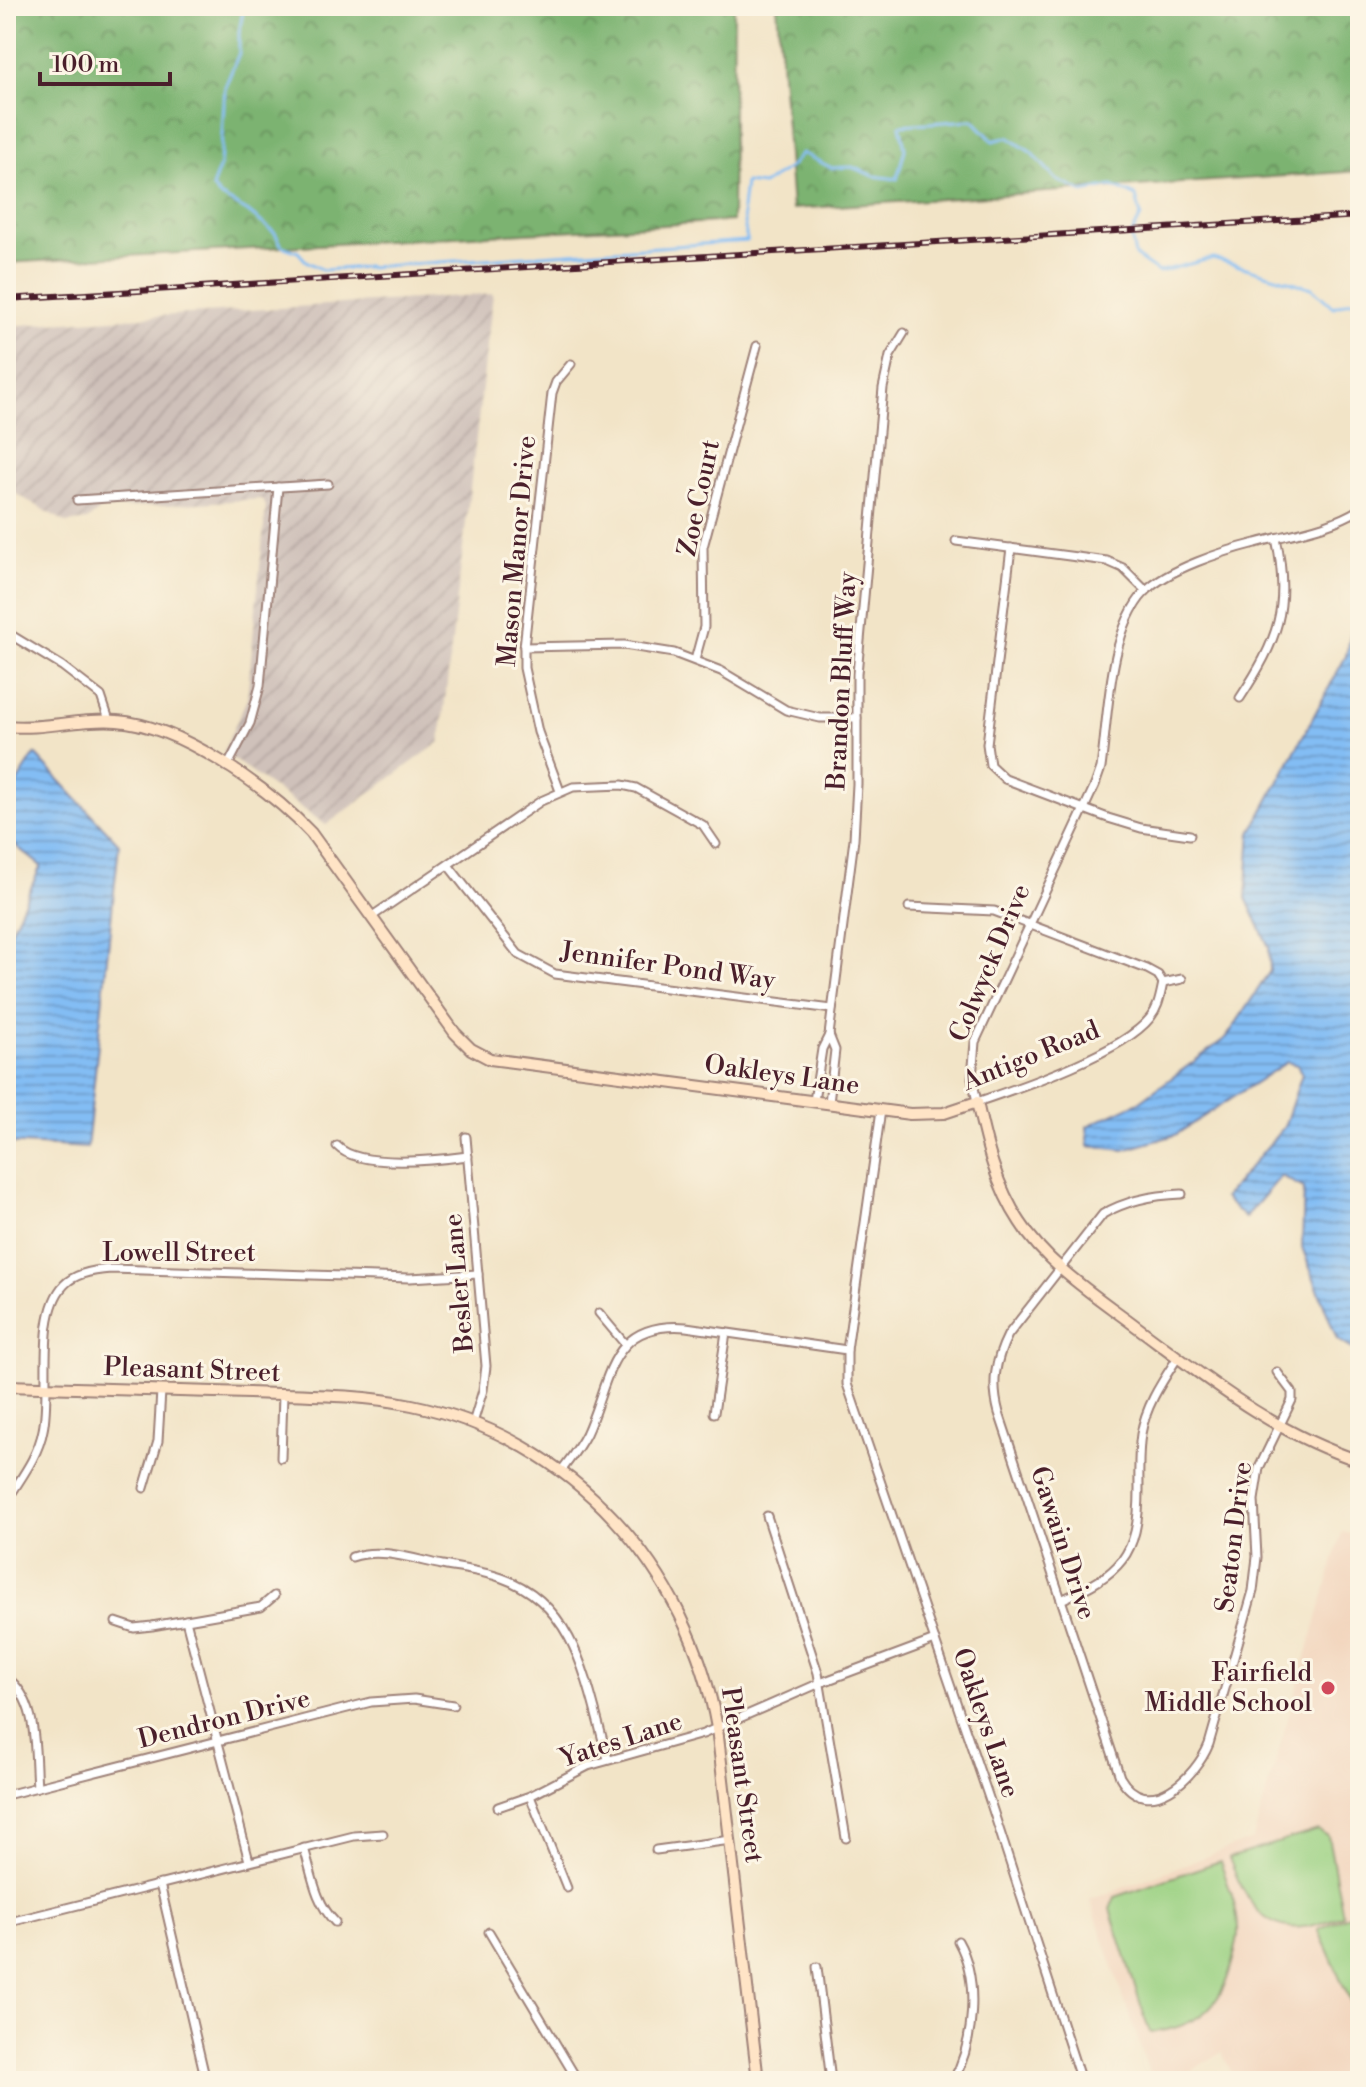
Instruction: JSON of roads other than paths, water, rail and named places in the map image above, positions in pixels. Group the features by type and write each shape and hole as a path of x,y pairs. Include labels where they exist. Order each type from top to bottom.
{"street":[{"name":"Brandon Bluff Way","path":"814,1101 822,1049 829,1035 854,839 857,674 885,376 890,356 904,333"},
{"name":"Zoe Court","path":"695,660 704,627 703,547 757,346"},
{"name":"Mason Manor Drive","path":"560,791 538,732 528,692 524,647 552,393 556,382 571,364"},
{"path":"77,500 328,484"},
{"path":"227,767 250,723 260,686 278,487"},
{"name":"Colwyck Drive","path":"1360,509 1330,525 1237,548 1195,564 1146,591 1123,626 1115,660 1101,768 975,1042 972,1078 994,1169 1003,1192 1028,1235 1060,1267 1239,1401 1314,1444 1360,1461"},
{"path":"1240,698 1269,649 1280,621 1283,577 1276,538"},
{"path":"956,541 1107,561 1123,568 1146,591"},
{"path":"1011,548 987,744 986,756 992,768 1000,777 1084,809 1141,828 1190,835"},
{"path":"6,632 62,666 101,696 109,720"},
{"path":"524,647 624,645 655,649 721,671 786,710 820,718 857,718"},
{"name":"Oakleys Lane","path":"6,726 38,727 109,720 136,723 162,732 227,767 274,798 298,819 455,1033 471,1049 490,1059 881,1110 847,1350 850,1395 879,1472 1081,2081"},
{"path":"371,917 560,791 596,785 636,788 703,825 716,844"},
{"name":"Jennifer Pond Way","path":"448,865 508,944 531,962 555,974 832,1009"},
{"path":"909,907 994,911 1147,969 1158,975 1163,983 1182,979"},
{"name":"Antigo Road","path":"881,1110 931,1114 957,1110 1087,1058 1124,1041 1151,1017 1159,1005 1163,983"},
{"name":"Brandon Bluff Way","path":"829,1035 835,1050 829,1103"},
{"name":"Besler Lane","path":"466,1137 486,1366 483,1390 473,1423"},
{"path":"337,1146 344,1152 368,1159 417,1160 468,1156"},
{"name":"Gawain Drive","path":"1179,1785 1150,1797 1134,1792 1124,1783 999,1413 994,1388 996,1363 1008,1335 1103,1214 1142,1200 1182,1194"},
{"name":"Lowell Street","path":"6,1502 37,1450 46,1417 48,1331 54,1302 64,1285 77,1276 97,1270 410,1278 478,1274"},
{"path":"599,1313 625,1344"},
{"path":"561,1471 585,1435 613,1362 625,1344 643,1332 669,1326 847,1350"},
{"path":"714,1413 726,1333"},
{"path":"1061,1600 1102,1580 1121,1561 1133,1542 1138,1520 1139,1457 1145,1418 1159,1386 1178,1357"},
{"name":"Seaton Drive","path":"1179,1785 1197,1768 1206,1752 1248,1613 1257,1557 1256,1485 1265,1453 1291,1405 1292,1392 1277,1372"},
{"name":"Pleasant Street","path":"6,1386 283,1394 383,1400 426,1408 473,1423 519,1445 561,1471 623,1528 645,1555 673,1599 688,1628 706,1678 717,1728 758,2081"},
{"path":"144,1488 158,1441 161,1391"},
{"path":"281,1458 283,1394"},
{"path":"767,1516 815,1659 846,1838"},
{"path":"352,1557 372,1552 488,1574 539,1598 560,1621 574,1645 608,1759"},
{"path":"116,1622 134,1628 186,1620 261,1607 274,1596"},
{"path":"186,1620 249,1861"},
{"name":"Yates Lane","path":"498,1807 530,1796 608,1759 681,1741 717,1728 820,1683 935,1640"},
{"path":"6,1677 19,1688 29,1709 37,1787"},
{"name":"Dendron Drive","path":"6,1795 386,1700 414,1699 453,1705"},
{"path":"530,1796 567,1888"},
{"path":"6,1923 354,1836 383,1834"},
{"path":"656,1850 731,1840"},
{"path":"304,1848 318,1897 325,1912 335,1922"},
{"path":"160,1884 206,2081"},
{"path":"489,1932 578,2081"},
{"path":"953,2081 961,2066 968,2038 971,2008 969,1966 958,1941"},
{"path":"817,1967 831,2081"}],"water":[{"path":"1360,591 1360,1354 1337,1339 1302,1247 1304,1188 1281,1176 1245,1218 1224,1198 1284,1127 1302,1074 1297,1065 1287,1062 1175,1135 1124,1150 1089,1146 1087,1126 1139,1102 1227,1037 1270,971 1269,947 1246,898 1251,833 1346,656"},
{"path":"35,754 119,844 87,1148 6,1143 6,942 41,866 6,838 6,799"}],"waterway":[{"path":"244,6 239,53 225,87 220,166 212,187 220,196 247,211 275,233 282,246 298,252 306,261 323,270 747,241 742,209 745,183 763,185 790,167 802,153 832,168 852,167 874,176 897,179 905,149 900,125 973,120 993,141 1008,137 1032,153 1057,180 1083,192 1112,186 1136,196 1141,216 1131,236 1135,256 1158,272 1213,258 1312,288 1333,307 1351,301 1360,304"}],"railway":[{"path":"6,299 1360,216"}],"place":[{"name":"Fairfield Middle School","path":"1328,1688"}]}
